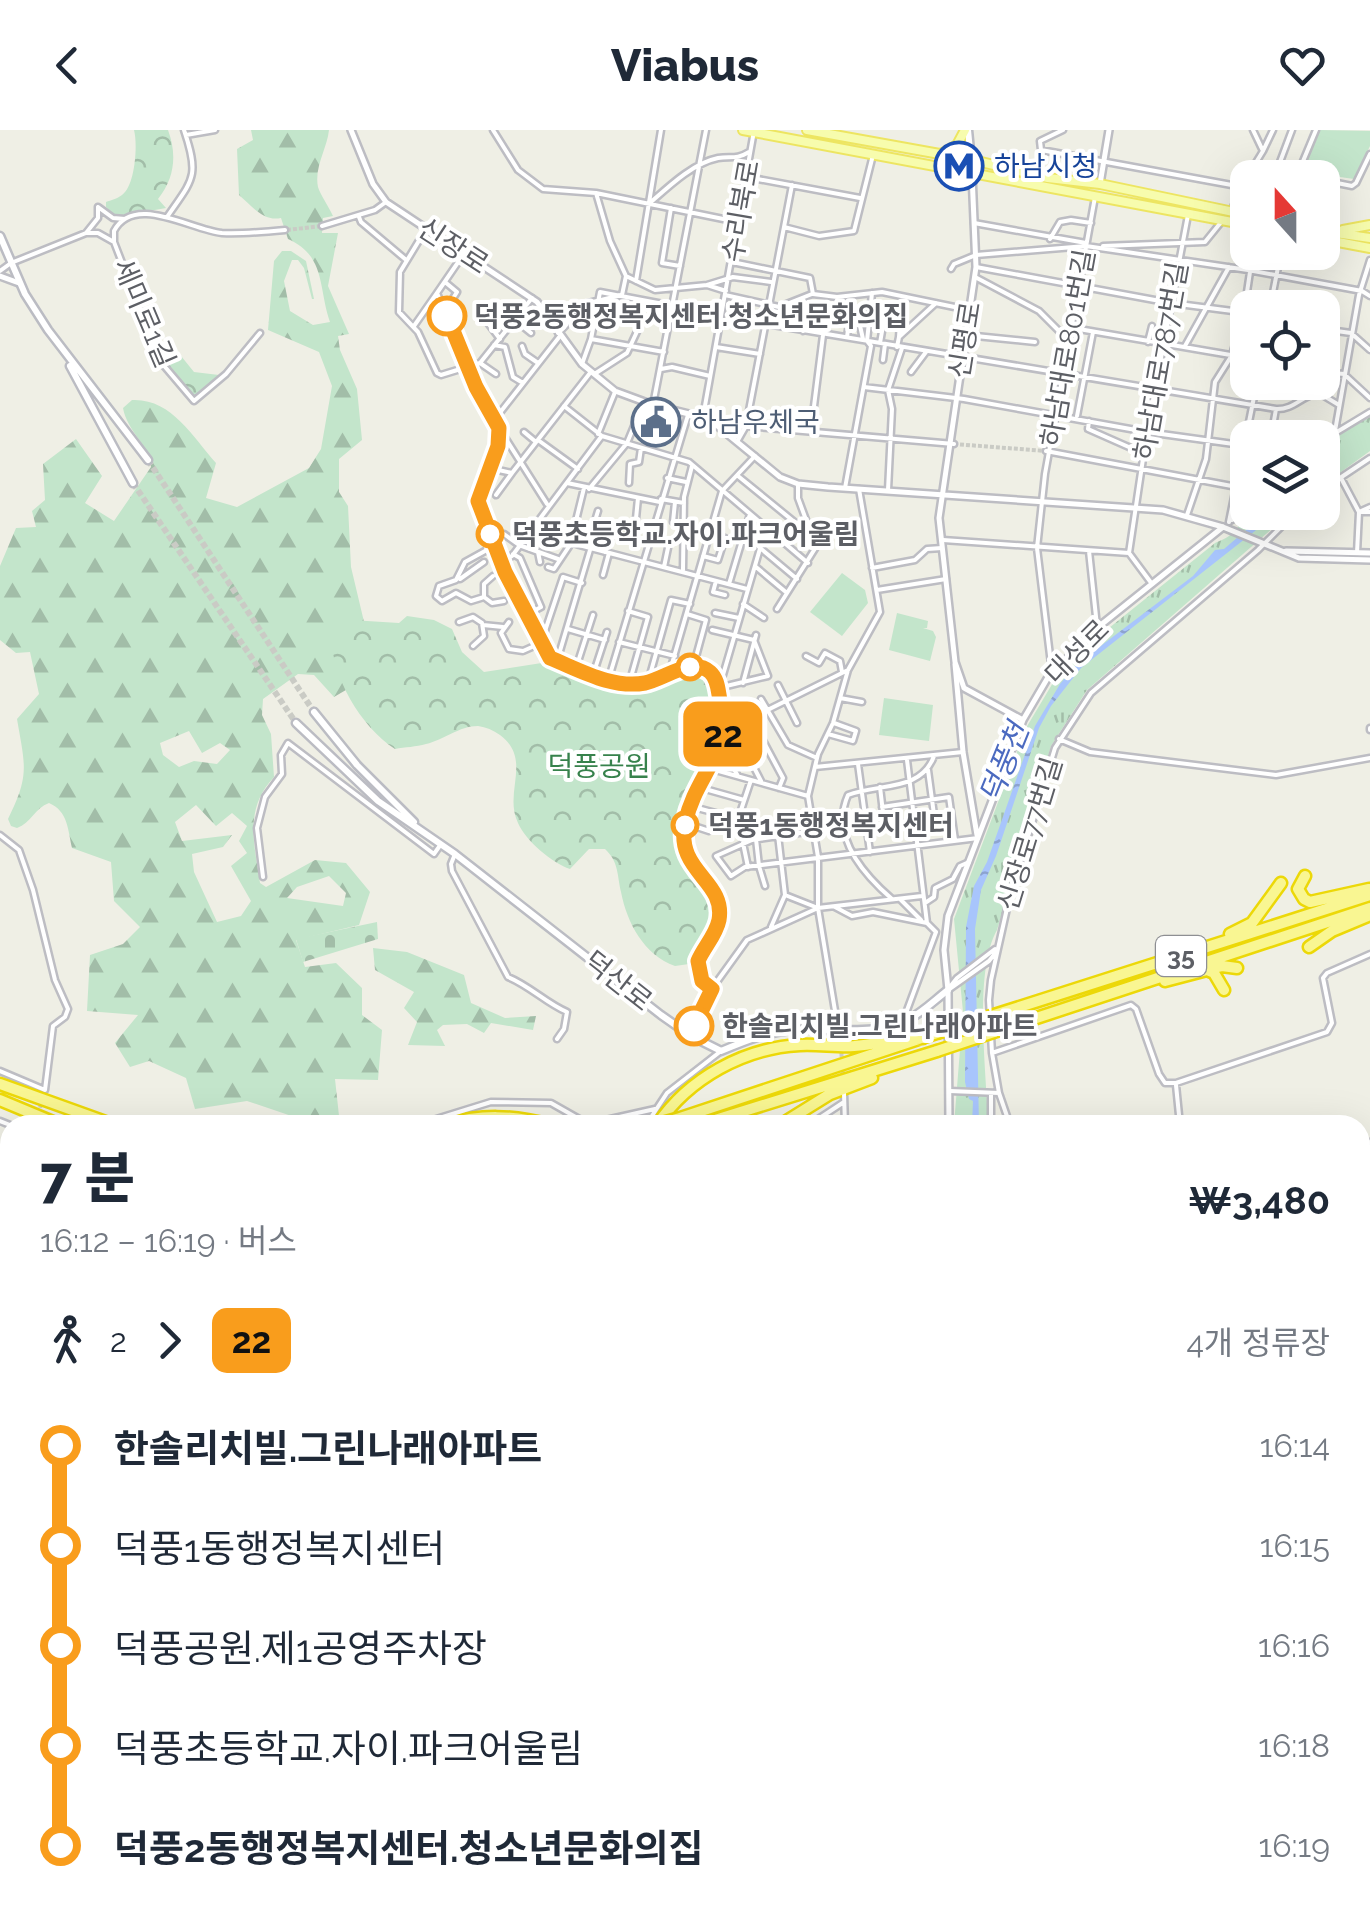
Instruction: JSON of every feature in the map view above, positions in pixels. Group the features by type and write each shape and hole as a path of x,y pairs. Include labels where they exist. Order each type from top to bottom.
{"highway":[{"path":"1304,876 1298,890 1310,902 1370,892"},
{"path":"1204,948 1262,913 1282,884"},
{"name":"35","path":"689,1115 1370,892"},
{"path":"1236,932 1260,910 1255,899"},
{"path":"1309,947 1370,911"},
{"name":"35","path":"731,1115 1370,911"},
{"path":"1101,996 1222,966 1237,968"},
{"path":"1207,970 1214,973 1224,990"},
{"path":"665,1115 705,1077 756,1052 796,1045 856,1046 923,1038"},
{"path":"796,1115 830,1094 909,1060"},
{"path":"0,1084 86,1115"},
{"path":"0,1100 36,1115"}],"main road":[{"path":"743,130 1230,221"},
{"path":"807,130 1230,212"},
{"path":"940,154 957,145 967,130"},
{"name":"신평로","path":"967,130 972,171"},
{"path":"1340,230 1370,225"},
{"path":"1340,234 1370,238"},
{"path":"0,236 20,282 133,483"},
{"path":"1340,242 1370,248"},
{"path":"62,351 148,460"},
{"name":"덕산로","path":"314,712 357,765 422,830"},
{"name":"덕산로","path":"296,723 378,801 455,854 691,1036 720,1051"},
{"path":"720,1051 760,1036 796,1030 838,1032 903,1021 948,990"}],"street":[{"path":"167,218 187,192 194,166 185,133 215,130"},
{"name":"신장로","path":"351,130 373,184 386,202 532,298 592,374 615,391 704,417 738,440 780,477 798,484 1187,514 1226,524 1300,558 1370,557"},
{"path":"494,130 518,170 543,189 596,193 738,222"},
{"path":"636,281 661,130"},
{"path":"653,405 706,130"},
{"path":"1063,130 1040,142 1040,150 1230,185"},
{"path":"1100,184 1109,130"},
{"path":"1253,130 1262,151"},
{"path":"1258,160 1273,130"},
{"path":"1281,160 1292,130"},
{"path":"1304,160 1316,130"},
{"name":"수리북로","path":"704,417 754,131"},
{"path":"650,203 698,166 720,158 737,159 751,151"},
{"path":"1340,184 1356,183 1370,154"},
{"path":"784,227 819,236 854,231 873,156"},
{"name":"신평로","path":"972,171 976,267 938,518 955,662 963,694 959,706 963,752 978,838"},
{"path":"746,177 861,198"},
{"path":"738,440 746,426 792,185"},
{"path":"596,193 610,241 626,276 622,295"},
{"name":"하남대로801번길","path":"1052,672 1037,548 1048,451 1058,414 1095,196"},
{"path":"322,226 380,209 386,202"},
{"path":"672,208 662,264 680,266"},
{"path":"1099,247 1210,240 1230,213"},
{"path":"86,233 96,221 110,216 125,219 149,214 226,233 285,230"},
{"name":"하남대로787번길","path":"1130,554 1146,432 1188,215"},
{"path":"110,216 114,242"},
{"path":"359,216 360,222 405,259"},
{"path":"102,234 125,219"},
{"path":"96,221 102,234"},
{"path":"1050,238 1060,222 1090,223"},
{"path":"974,224 1229,267 1184,348"},
{"path":"426,229 400,272 398,312 413,327 437,373 480,363 532,298"},
{"path":"0,274 12,263 86,233 102,234 114,242"},
{"name":"세미로1길","path":"114,242 160,360 194,401 226,374 260,333"},
{"path":"951,269 976,255 1086,245"},
{"path":"413,327 464,254"},
{"path":"1337,420 1351,333 1370,260"},
{"path":"732,262 810,278 813,294"},
{"path":"976,267 1230,310"},
{"path":"1247,290 1248,270 1362,291 1370,296"},
{"path":"1273,290 1277,270"},
{"path":"0,274 20,282"},
{"name":"수리북로","path":"626,276 655,290 708,285 725,293"},
{"path":"975,277 1039,310 1059,331 1093,332 1230,355"},
{"path":"708,285 729,278 773,283"},
{"path":"445,282 457,292 452,300"},
{"path":"582,364 600,292 722,315"},
{"path":"437,293 476,387 548,505"},
{"path":"725,293 768,305 789,304 813,294 892,294 970,310"},
{"path":"865,340 872,294"},
{"path":"495,419 576,306 622,295"},
{"path":"837,297 839,307"},
{"path":"899,336 936,303"},
{"path":"789,304 790,308 810,312 803,332"},
{"path":"827,306 839,307 860,322 871,346 845,488"},
{"path":"838,318 850,315"},
{"path":"847,338 850,315"},
{"path":"485,319 500,339"},
{"path":"515,320 531,333"},
{"path":"883,360 884,320"},
{"path":"496,494 592,374 627,354 641,323"},
{"path":"888,490 892,409 888,390 900,347 900,323"},
{"path":"767,324 1276,409 1287,410 1319,393 1339,404"},
{"path":"1148,342 1152,326"},
{"path":"1076,418 1093,332"},
{"path":"1340,332 1351,333 1370,350"},
{"path":"810,431 823,335"},
{"path":"966,335 1035,342"},
{"path":"591,340 664,352"},
{"path":"494,345 505,347 513,377 524,383"},
{"path":"522,346 525,354 538,363"},
{"path":"716,347 761,354"},
{"path":"911,372 926,352"},
{"path":"1187,514 1209,440 1215,382 1230,358"},
{"path":"480,363 496,374"},
{"path":"661,369 672,367 710,376"},
{"path":"1340,374 1370,398"},
{"path":"864,388 956,398 1230,443"},
{"path":"501,562 513,554 578,469 600,435 615,391"},
{"path":"1250,420 1253,400"},
{"path":"548,567 554,569 571,542 586,488 627,443 644,402"},
{"path":"564,406 600,435 692,466 808,564"},
{"path":"1274,420 1276,409"},
{"path":"1340,427 1370,412"},
{"path":"608,681 688,414"},
{"path":"1089,420 1088,428 1131,448"},
{"path":"746,426 951,444"},
{"path":"499,428 498,446 478,501 501,562 550,658 608,681 629,684 648,682 694,666 707,669 717,687 723,732 720,746 689,806 684,850 713,890 719,910 715,932 698,961 702,981 712,989"},
{"path":"524,432 578,469"},
{"path":"629,483 630,464 639,462 641,448"},
{"path":"1048,451 1230,486"},
{"path":"669,674 722,491 755,456"},
{"path":"1357,552 1358,512 1341,476 1370,458"},
{"path":"683,572 684,503 692,466"},
{"path":"488,468 512,473"},
{"path":"738,475 808,532"},
{"path":"668,478 686,482"},
{"path":"568,484 684,503"},
{"path":"776,609 816,547 798,498 798,484"},
{"path":"840,1041 818,908 818,857 808,796 817,758 833,723 845,671 879,615 859,488"},
{"path":"628,536 635,529 638,498"},
{"path":"673,522 675,502"},
{"path":"1358,512 1370,509"},
{"path":"557,661 582,582 598,511"},
{"path":"1226,524 1230,511"},
{"path":"728,584 750,514"},
{"path":"1226,524 1230,521"},
{"name":"대성로","path":"949,1115 944,950 948,916 1023,720 1052,672 1097,628 1226,524"},
{"path":"717,687 766,527"},
{"path":"530,529 747,590"},
{"name":"신장로77번길","path":"1007,1115 992,1053 989,1000 1010,895 1059,740 1090,692 1276,530"},
{"path":"603,575 612,533"},
{"path":"504,534 519,545 559,560"},
{"path":"703,556 718,560 724,538 710,535"},
{"path":"940,540 1130,554 1152,584"},
{"path":"664,567 669,543"},
{"path":"454,582 465,562 494,546"},
{"path":"760,547 796,579"},
{"path":"872,568 915,560 927,549 942,548"},
{"path":"1088,551 1097,628"},
{"path":"538,552 540,562"},
{"name":"신장로","path":"1347,556 1357,552 1370,557"},
{"path":"513,554 520,558 541,607 526,615"},
{"path":"484,562 454,582 439,586 438,598 442,601 458,593 472,601 484,597"},
{"path":"754,566 786,593"},
{"path":"493,576 484,582 484,597 492,604 504,600"},
{"path":"503,626 503,641 514,651 541,643 563,577 582,582"},
{"path":"878,590 946,579"},
{"path":"716,581 713,592 725,595"},
{"path":"648,682 671,600 690,604"},
{"path":"468,617 472,601"},
{"path":"743,604 759,611 764,618"},
{"path":"628,611 648,616 629,684"},
{"path":"715,613 739,618"},
{"path":"687,614 706,620 694,666"},
{"path":"576,669 593,615"},
{"path":"459,622 476,618 483,626 483,639 473,646"},
{"path":"483,626 503,626 509,622"},
{"path":"568,629 605,640"},
{"path":"712,630 755,637"},
{"path":"594,676 608,632"},
{"path":"717,687 768,676 755,637"},
{"path":"743,683 755,637"},
{"path":"619,642 675,656"},
{"path":"806,656 819,663 825,654 840,661 845,671"},
{"path":"723,732 845,671"},
{"path":"778,685 796,723"},
{"path":"963,694 976,696 1023,720"},
{"path":"840,698 862,702"},
{"path":"762,699 788,745 817,758"},
{"path":"743,703 783,778 779,788"},
{"path":"828,734 853,741 856,730 833,723"},
{"path":"734,728 762,783"},
{"path":"1059,740 1090,752 1276,774 1370,758"},
{"path":"264,877 258,828 265,797 282,774 281,755 288,743 434,854 441,844"},
{"path":"720,746 738,776"},
{"path":"815,767 963,752"},
{"path":"934,756 928,770 935,822"},
{"path":"907,760 924,922"},
{"path":"858,764 870,852"},
{"path":"708,768 808,796"},
{"path":"892,900 861,870 852,854 842,818 848,796 910,782 928,770"},
{"path":"689,806 738,819 751,780"},
{"path":"698,787 744,800"},
{"path":"880,787 884,821 890,825 915,822"},
{"path":"882,807 949,798 955,840"},
{"path":"842,818 814,831 756,839 716,856 732,876 748,867 978,838"},
{"path":"685,823 710,831"},
{"path":"768,931 785,894 778,834"},
{"path":"0,835 19,850 55,980 68,1009 65,1017 52,1026 44,1090 0,1070"},
{"path":"756,839 758,866 765,886"},
{"path":"744,843 748,867"},
{"path":"455,854 450,864 452,871 508,976 551,1006 567,1012 564,1029 557,1039"},
{"path":"924,904 934,898 935,888 954,880 960,866 969,862"},
{"path":"785,894 818,908"},
{"path":"691,1036 712,989 747,940 818,908 924,896"},
{"path":"900,898 936,932"},
{"path":"835,907 852,916 873,912 924,922"},
{"path":"936,932 946,930"},
{"path":"903,1021 936,932"},
{"path":"948,990 960,976 1000,947"},
{"path":"948,990 990,961 1000,947"},
{"path":"992,1053 1131,1005 1136,1009 1159,1074 1166,1082 1176,1083 1326,1032 1332,1023 1323,978 1328,972 1370,954"},
{"path":"652,1115 667,1093 720,1051"},
{"path":"1176,1083 1179,1115"},
{"path":"844,1092 845,1115"},
{"path":"950,1092 999,1093"},
{"path":"988,1092 989,1115"},
{"path":"458,1115 491,1102 551,1103 572,1115"},
{"path":"824,1115 844,1102"},
{"path":"628,1115 655,1109"}],"green space":[{"path":"134,130 168,130 173,166 158,199 166,208 116,217 106,202 122,195 130,183"},
{"path":"251,130 329,130 317,180 333,216 323,218 322,233 338,233 328,286 349,334 338,336 357,389 362,440 339,459 339,492 348,506 351,567 365,626 409,630 503,729 351,687 334,697 314,675 298,674 263,699 262,715 271,734 274,777 258,801 253,827 260,883 266,887 315,860 346,863 370,892 359,925 296,940 305,967 336,963 362,988 362,1015 382,1030 378,1080 335,1079 339,1115 288,1115 247,1101 195,1109 186,1078 149,1061 130,1067 115,1043 138,1015 87,1011 90,955 123,944 140,927 114,901 111,862 72,848 64,816 49,803 17,828 8,819 24,770 17,719 39,694 30,652 16,653 0,640 0,566 16,528 36,527 32,511 45,500 43,464 76,439 102,476 85,503 114,521 151,467 125,416 123,408 132,400 158,405 180,421 216,463 206,498 237,507 309,468 321,449 332,386 319,352 268,330 274,261 282,251 291,251 306,261 314,299 298,260 292,260 284,281 290,311 313,325 330,322 319,274 309,254 288,239 281,218 263,215 239,195 237,149 253,140","holes":["189,731 202,753 220,743 230,750 217,764 194,761 179,767 163,755 160,743","196,805 216,826 232,813 247,826 239,841 247,853 231,866 251,901 241,916 217,922 194,872 192,854 223,847 232,835 182,841 175,822","329,876 346,893 343,906 287,898 297,887"]},
{"path":"1320,130 1370,131 1370,146 1354,179 1340,177 1340,160 1307,160"},
{"path":"168,350 177,351 194,372 219,375 197,395 189,394 166,366 163,355"},
{"path":"1370,417 1370,451 1340,473 1340,432"},
{"path":"1235,530 1271,530 1087,690 1051,746 985,971 988,1115 955,1115 963,1012 954,919 1026,728 1057,676 1089,644"},
{"path":"842,573 865,590 868,603 842,636 810,612"},
{"path":"897,613 928,621 927,628 923,628 933,631 936,637 930,661 889,650"},
{"name":"덕풍공원","path":"407,616 434,620 452,629 462,652 484,672 548,662 621,688 655,686 696,670 712,679 718,738 682,803 677,844 715,910 710,929 689,964 675,966 646,946 633,926 615,864 605,849 589,849 570,869 548,857 527,837 514,811 515,755 500,735 478,726 433,742 395,749 370,727 342,683 331,635 351,620 399,623"},
{"path":"884,698 933,705 929,741 879,735"},
{"path":"515,742 621,854 521,764"},
{"path":"377,922 378,939 303,962 296,939"},
{"path":"373,948 407,952 464,975 471,1003 505,1018 536,1016 533,1030 491,1023 484,1033 467,1024 443,1025 437,1030 445,1046 408,1045 417,1022 404,1008 414,992 375,970"}],"water":[{"path":"1246,530 1256,530 1081,668 1039,728 981,890 975,929 979,1115 972,1115 973,1101 965,1082 966,927 974,886 987,862 1035,726 1077,664 1193,576 1215,550 1224,549"}],"tunnel":[{"path":"287,230 322,226"},
{"path":"954,444 1046,451"},
{"path":"148,460 314,712"},
{"path":"133,483 296,723"},
{"path":"841,1047 843,1078"},
{"path":"38,1115 42,1101"}],"bus line":[{"name":"22","path":"447,316 476,387 499,428 498,446 478,501 505,572 550,658 620,684 655,680 694,666 707,669 714,676 723,721 722,740 689,806 682,842 686,856 713,890 719,910 715,932 698,961 702,981 712,989 694,1026"}],"place":[{"name":"하남시청","path":"959,166"},
{"name":"덕풍2동행정복지센터.청소년문화의집","path":"447,316"},
{"name":"하남우체국","path":"656,422"},
{"name":"덕풍초등학교.자이.파크어울림","path":"490,534"},
{"name":"덕풍1동행정복지센터","path":"685,825"},
{"name":"한솔리치빌.그린나래아파트","path":"694,1026"}],"water label":[{"name":"덕풍천","path":"1004,763"}]}
